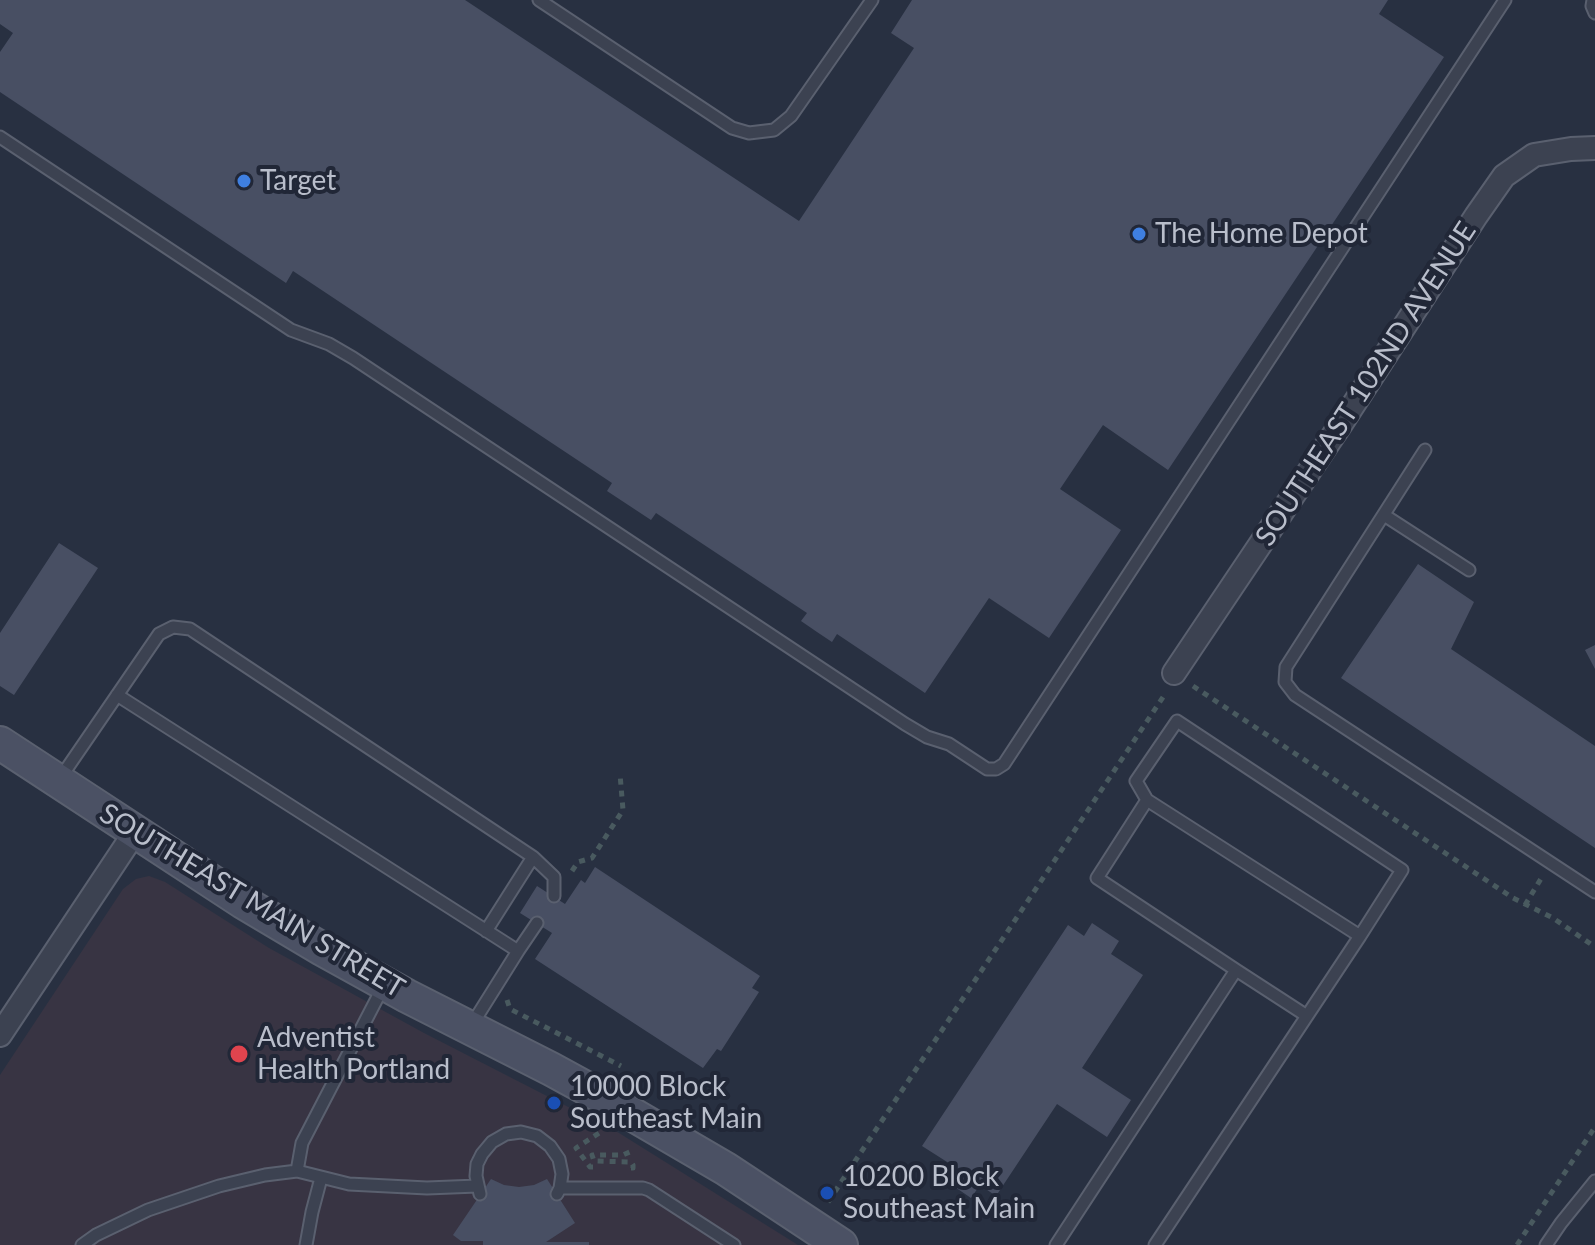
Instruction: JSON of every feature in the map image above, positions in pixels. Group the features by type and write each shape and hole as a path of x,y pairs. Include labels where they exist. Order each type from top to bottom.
{"street":[{"name":"SOUTHEAST 102ND AVENUE","path":"1174,673 1504,176 1534,155 1595,148"},
{"name":"SOUTHEAST MAIN STREET","path":"0,743 243,902 384,984 606,1099 726,1169 841,1245"},
{"path":"0,1035 135,832"}],"lane":[{"path":"539,0 732,128 749,133 774,130 791,116 872,0"},
{"path":"0,137 291,330 329,344 353,358 905,724 927,737 949,744 987,769 996,769 1004,764 1505,0"},
{"path":"1593,0 1595,13"},
{"path":"1425,450 1286,667 1285,682 1295,695 1595,892"},
{"path":"1384,515 1469,570"},
{"path":"58,781 159,634 173,627 190,629 533,857 554,877 554,896"},
{"path":"117,695 518,951"},
{"path":"1155,1245 1360,936 1402,870 1177,721 1136,781 1147,800 1360,936"},
{"path":"1147,800 1097,878 1307,1016"},
{"path":"486,931 533,857"},
{"path":"469,1029 537,923"},
{"path":"1056,1245 1236,970"},
{"path":"297,1171 302,1143 384,984"},
{"path":"82,1245 135,1216 176,1200 265,1175 297,1171 349,1184 479,1190 476,1176 482,1154 492,1142 506,1134 521,1132 537,1136 550,1146 559,1159 562,1174 558,1192 643,1188 734,1245"},
{"path":"306,1245 321,1178"},
{"path":"1546,1245 1595,1181"}],"path":[{"path":"812,1227 1162,700 1174,673 1500,890 1553,918 1595,947"},
{"path":"571,872 578,862 592,858 623,810 620,774"},
{"path":"1525,905 1551,863"},
{"path":"507,998 510,1009 621,1066"},
{"path":"1517,1245 1595,1127"},
{"path":"599,1133 576,1148 590,1167 633,1168 631,1162 594,1161 592,1155 623,1155 632,1151"}],"shaded area":[{"name":"Adventist Health Portland","path":"149,876 165,882 269,948 424,1033 619,1133 798,1245 0,1245 0,1075 123,889 136,879"}],"building":[{"path":"0,0 465,0 799,221 914,48 891,33 912,0 1388,0 1379,14 1444,57 1168,470 1103,425 1060,489 1121,530 1049,638 989,598 925,693 837,634 832,642 817,632 801,621 807,613 656,513 651,520 607,491 612,483 293,271 286,283 0,92 0,52 13,33 0,24"},
{"path":"59,543 98,568 14,695 0,686 0,633"},
{"path":"1418,564 1474,602 1451,649 1595,746 1595,848 1341,678"},
{"path":"1595,645 1595,669 1585,650"},
{"path":"595,867 760,976 752,988 759,992 721,1051 717,1049 703,1068 535,959 552,933 520,913 537,886 565,904 581,880 585,883"},
{"path":"1092,923 1119,941 1111,954 1143,975 1082,1068 1131,1100 1107,1137 1057,1104 996,1196 980,1185 971,1198 946,1181 955,1167 922,1146 1068,925 1084,936"},
{"path":"491,1179 519,1187 547,1179 575,1223 546,1242 589,1242 589,1245 483,1245 483,1241 461,1241 453,1235"}],"place":[{"name":"Target","path":"244,181"},
{"name":"The Home Depot","path":"1139,234"},
{"name":"Adventist Health Portland","path":"239,1054"},
{"name":"10000 Block Southeast Main","path":"554,1103"},
{"name":"10200 Block Southeast Main","path":"827,1193"}]}
